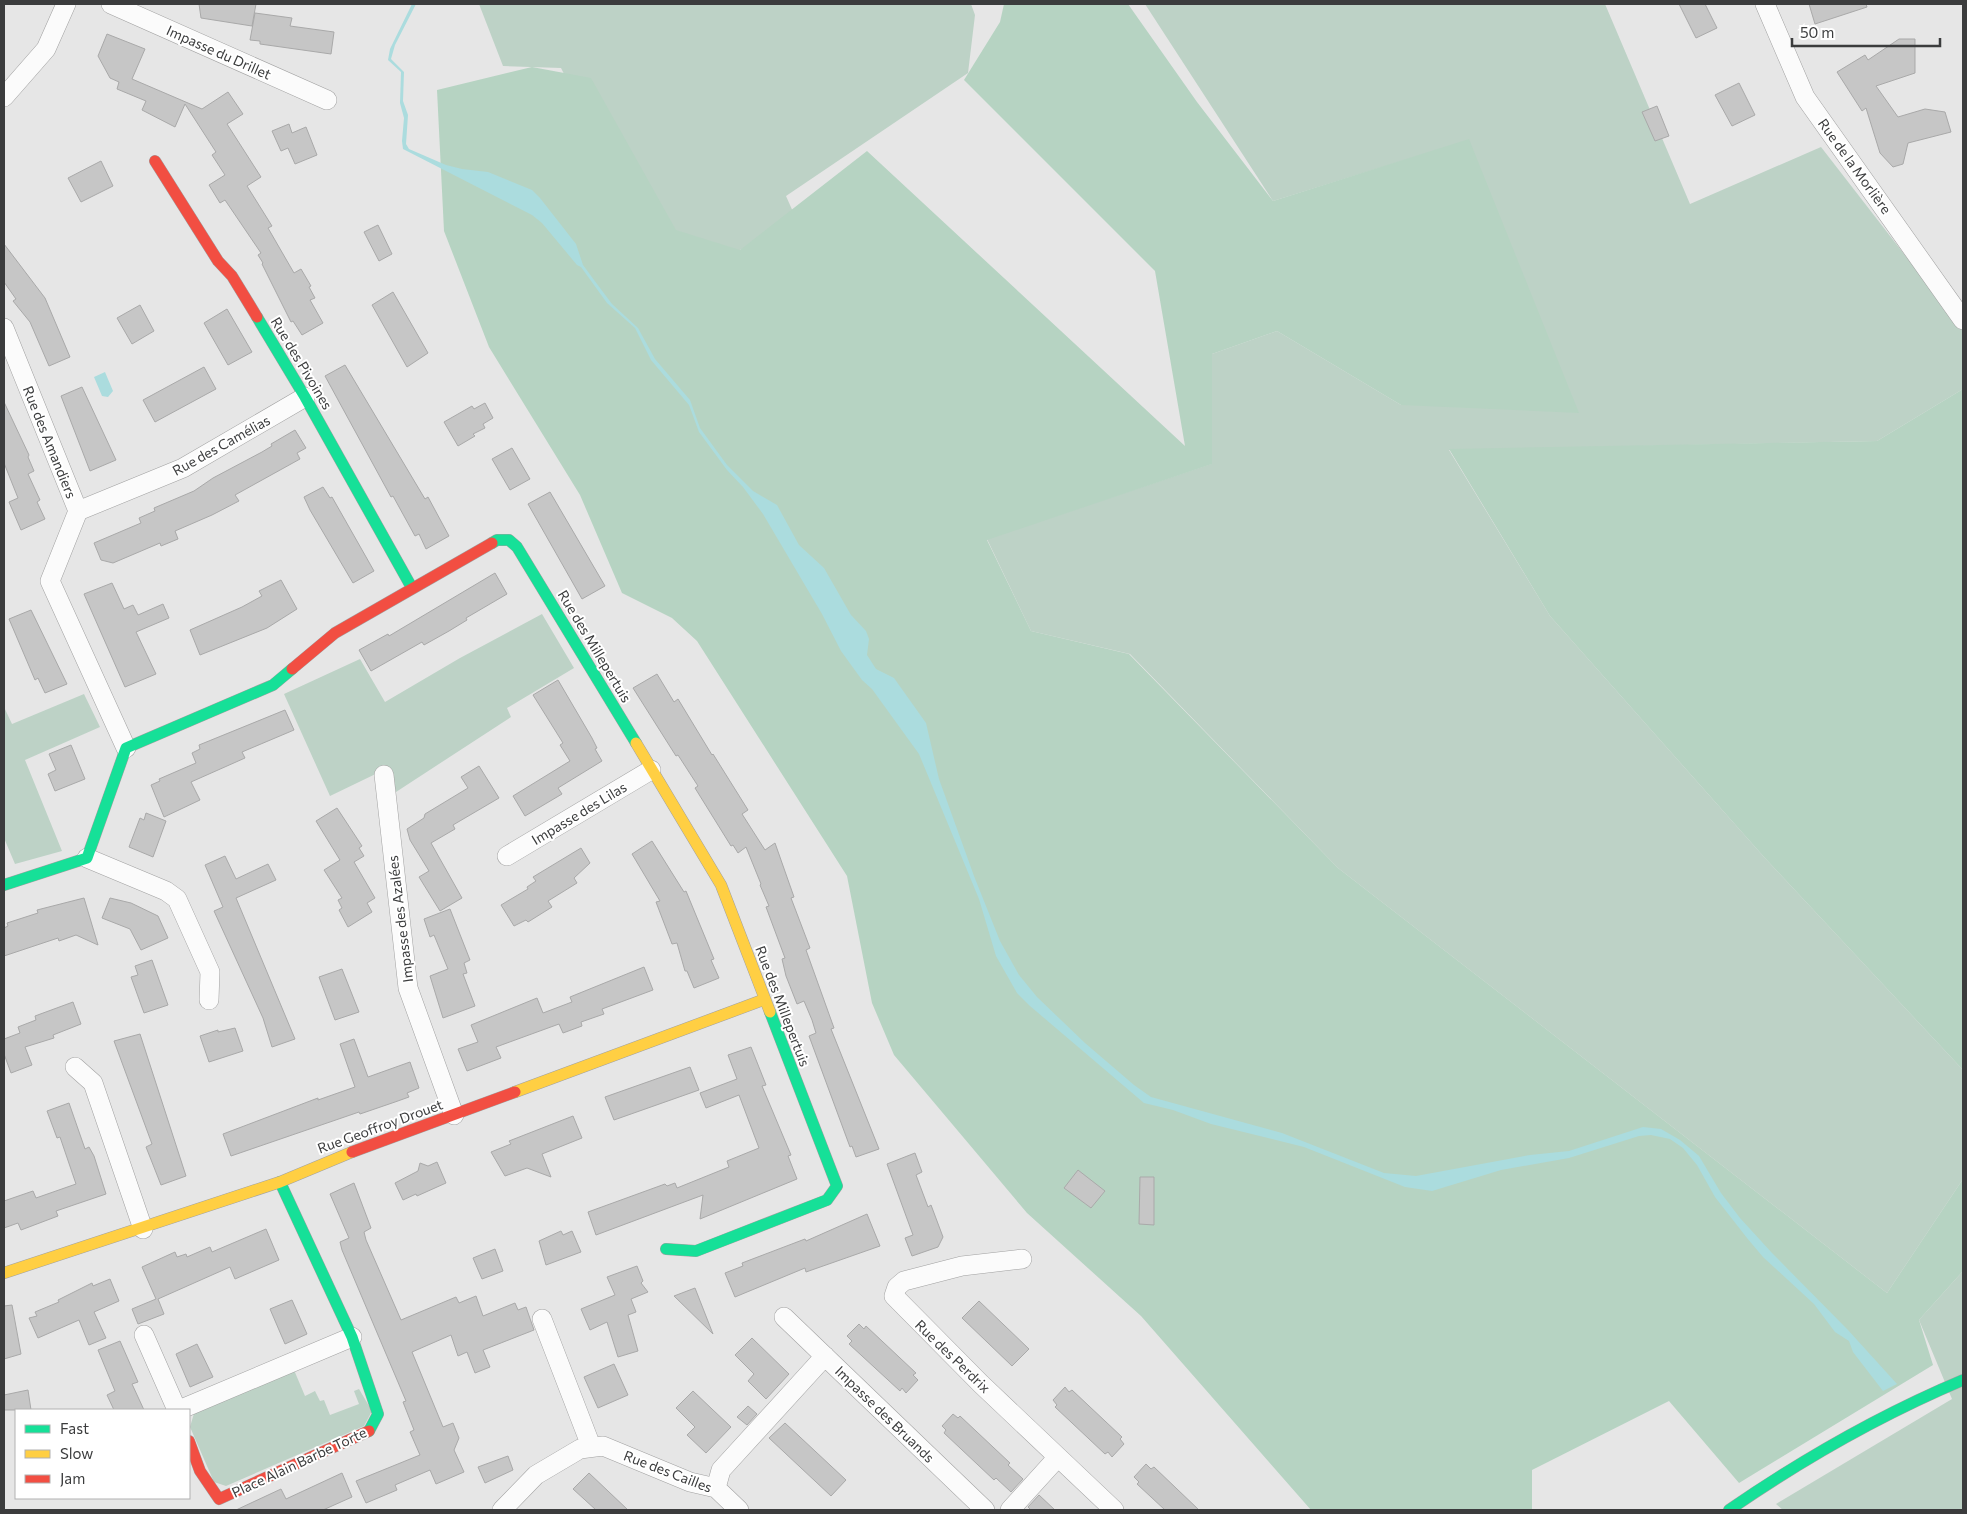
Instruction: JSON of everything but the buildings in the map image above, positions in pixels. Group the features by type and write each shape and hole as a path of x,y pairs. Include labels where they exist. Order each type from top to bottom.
{"street":[{"path":"4,97 46,49 66,4"},
{"name":"Impasse du Drillet","path":"111,4 327,100"},
{"name":"Rue de la Morlière","path":"1764,4 1805,97 1962,311"},
{"name":"Rue des Pivoines","path":"155,161 218,261 232,276 305,397 412,588"},
{"name":"Rue des Amandiers","path":"4,328 78,511 50,580 126,748"},
{"name":"Rue des Camélias","path":"78,511 183,468 305,397"},
{"name":"Rue des Millepertuis","path":"126,748 273,685 335,633 497,540 509,540 517,547 721,885 763,1000 775,1025 837,1186 827,1200 696,1251 666,1249"},
{"path":"88,858 126,748"},
{"name":"Impasse des Lilas","path":"507,856 651,770"},
{"name":"Impasse des Azalées","path":"384,775 408,988 454,1115"},
{"path":"4,885 88,858 166,891 177,899 210,972 209,1000"},
{"name":"Rue Geoffroy Drouet","path":"4,1274 280,1182 314,1167 763,1000"},
{"path":"75,1067 93,1083 143,1229"},
{"path":"180,1409 352,1337 280,1182"},
{"name":"Rue des Perdrix","path":"1022,1259 962,1266 904,1281 897,1287 894,1296 1114,1510"},
{"name":"Impasse des Bruands","path":"784,1317 985,1510"},
{"path":"502,1510 536,1474 580,1449 591,1446 542,1319"},
{"path":"144,1335 178,1409"},
{"name":"Place Alain Barbe Torte","path":"190,1444 200,1471 219,1499 370,1431 378,1414 352,1337"},
{"path":"716,1488 721,1470 825,1356"},
{"path":"1729,1510 1776,1477 1843,1436 1963,1380"},
{"name":"Rue des Cailles","path":"591,1446 603,1446 690,1482 716,1488 739,1510"},
{"path":"1010,1510 1058,1457"}],"green space":[{"path":"479,4 971,4 975,15 968,73 786,196 798,223 669,283 561,68 503,66"},
{"path":"1004,4 1128,4 1197,102 1273,201 1469,139 1579,413 1401,405 1277,331 1212,354 1212,464 987,540 1031,631 1129,654 1338,868 1887,1293 1963,1179 1963,1271 1919,1320 1933,1365 1739,1483 1669,1401 1532,1470 1532,1510 1311,1510 1141,1316 1027,1213 894,1055 872,1003 847,876 697,641 672,618 622,593 580,495 489,347 444,231 437,90 532,67 591,78 676,230 740,250 867,151 1185,446 1155,271 964,80 1000,22"},
{"path":"1145,4 1605,4 1690,204 1821,147 1963,330 1963,389 1877,441 1449,450 1550,616 1764,857 1963,1070 1963,1179 1887,1293 1338,868 1130,654 1031,631 987,539 1211,464 1212,354 1277,331 1401,405 1469,140 1273,201"},
{"path":"1963,389 1963,1070 1764,857 1550,616 1449,449 1877,441"},
{"path":"542,614 574,668 507,708 511,717 396,792 388,768 330,796 284,694 360,659 385,702 460,658"},
{"path":"84,694 100,727 25,760 62,851 15,864 4,838 4,707 12,724"},
{"path":"1963,1271 1963,1510 1783,1510 1776,1504 1952,1399 1919,1320"},
{"path":"294,1370 305,1396 315,1391 320,1401 324,1400 330,1415 359,1404 354,1391 359,1389 372,1411 364,1426 226,1486 214,1482 190,1427 195,1410"}],"water":[{"path":"412,4 416,4 395,45 391,59 404,72 403,101 408,115 406,144 409,149 446,165 488,172 532,190 576,244 583,265 612,304 638,328 655,359 690,400 700,428 727,465 753,491 777,505 799,545 824,568 851,615 866,631 869,639 867,655 876,669 894,678 926,723 939,779 974,876 1000,941 1019,975 1037,997 1085,1043 1151,1097 1282,1133 1384,1173 1416,1176 1530,1155 1569,1151 1643,1127 1661,1129 1680,1140 1699,1156 1721,1193 1740,1218 1848,1330 1897,1384 1883,1391 1853,1352 1849,1341 1835,1332 1814,1304 1763,1257 1715,1197 1697,1165 1683,1148 1670,1139 1651,1135 1639,1136 1569,1158 1501,1170 1432,1191 1405,1187 1304,1147 1211,1124 1173,1110 1144,1103 1030,1006 1017,993 996,956 979,899 919,754 872,689 862,680 841,651 822,614 763,514 699,432 689,405 651,360 635,328 607,303 581,267 577,265 542,223 532,215 403,149 404,118 400,103 401,72 388,60 390,49"},
{"path":"105,372 113,391 108,397 102,396 94,377"}],"traffic: fast":[{"path":"257,317 305,397 412,588"},
{"path":"492,543 497,540 509,540 517,547 636,743"},
{"path":"4,885 87,858 126,748 273,685 292,669"},
{"path":"666,1249 696,1251 827,1200 837,1186 770,1012"},
{"path":"280,1182 352,1337 378,1414 369,1431"},
{"path":"1729,1510 1785,1473 1843,1439 1902,1408 1963,1380"}],"traffic: slow":[{"path":"636,743 721,885 770,1012"},
{"path":"515,1092 763,1000"},
{"path":"4,1273 280,1182 352,1152"}],"traffic: jam":[{"path":"155,161 218,261 232,276 257,317"},
{"path":"292,669 335,633 492,543"},
{"path":"352,1152 515,1092"},
{"path":"190,1444 200,1471 219,1499 369,1431"}]}
